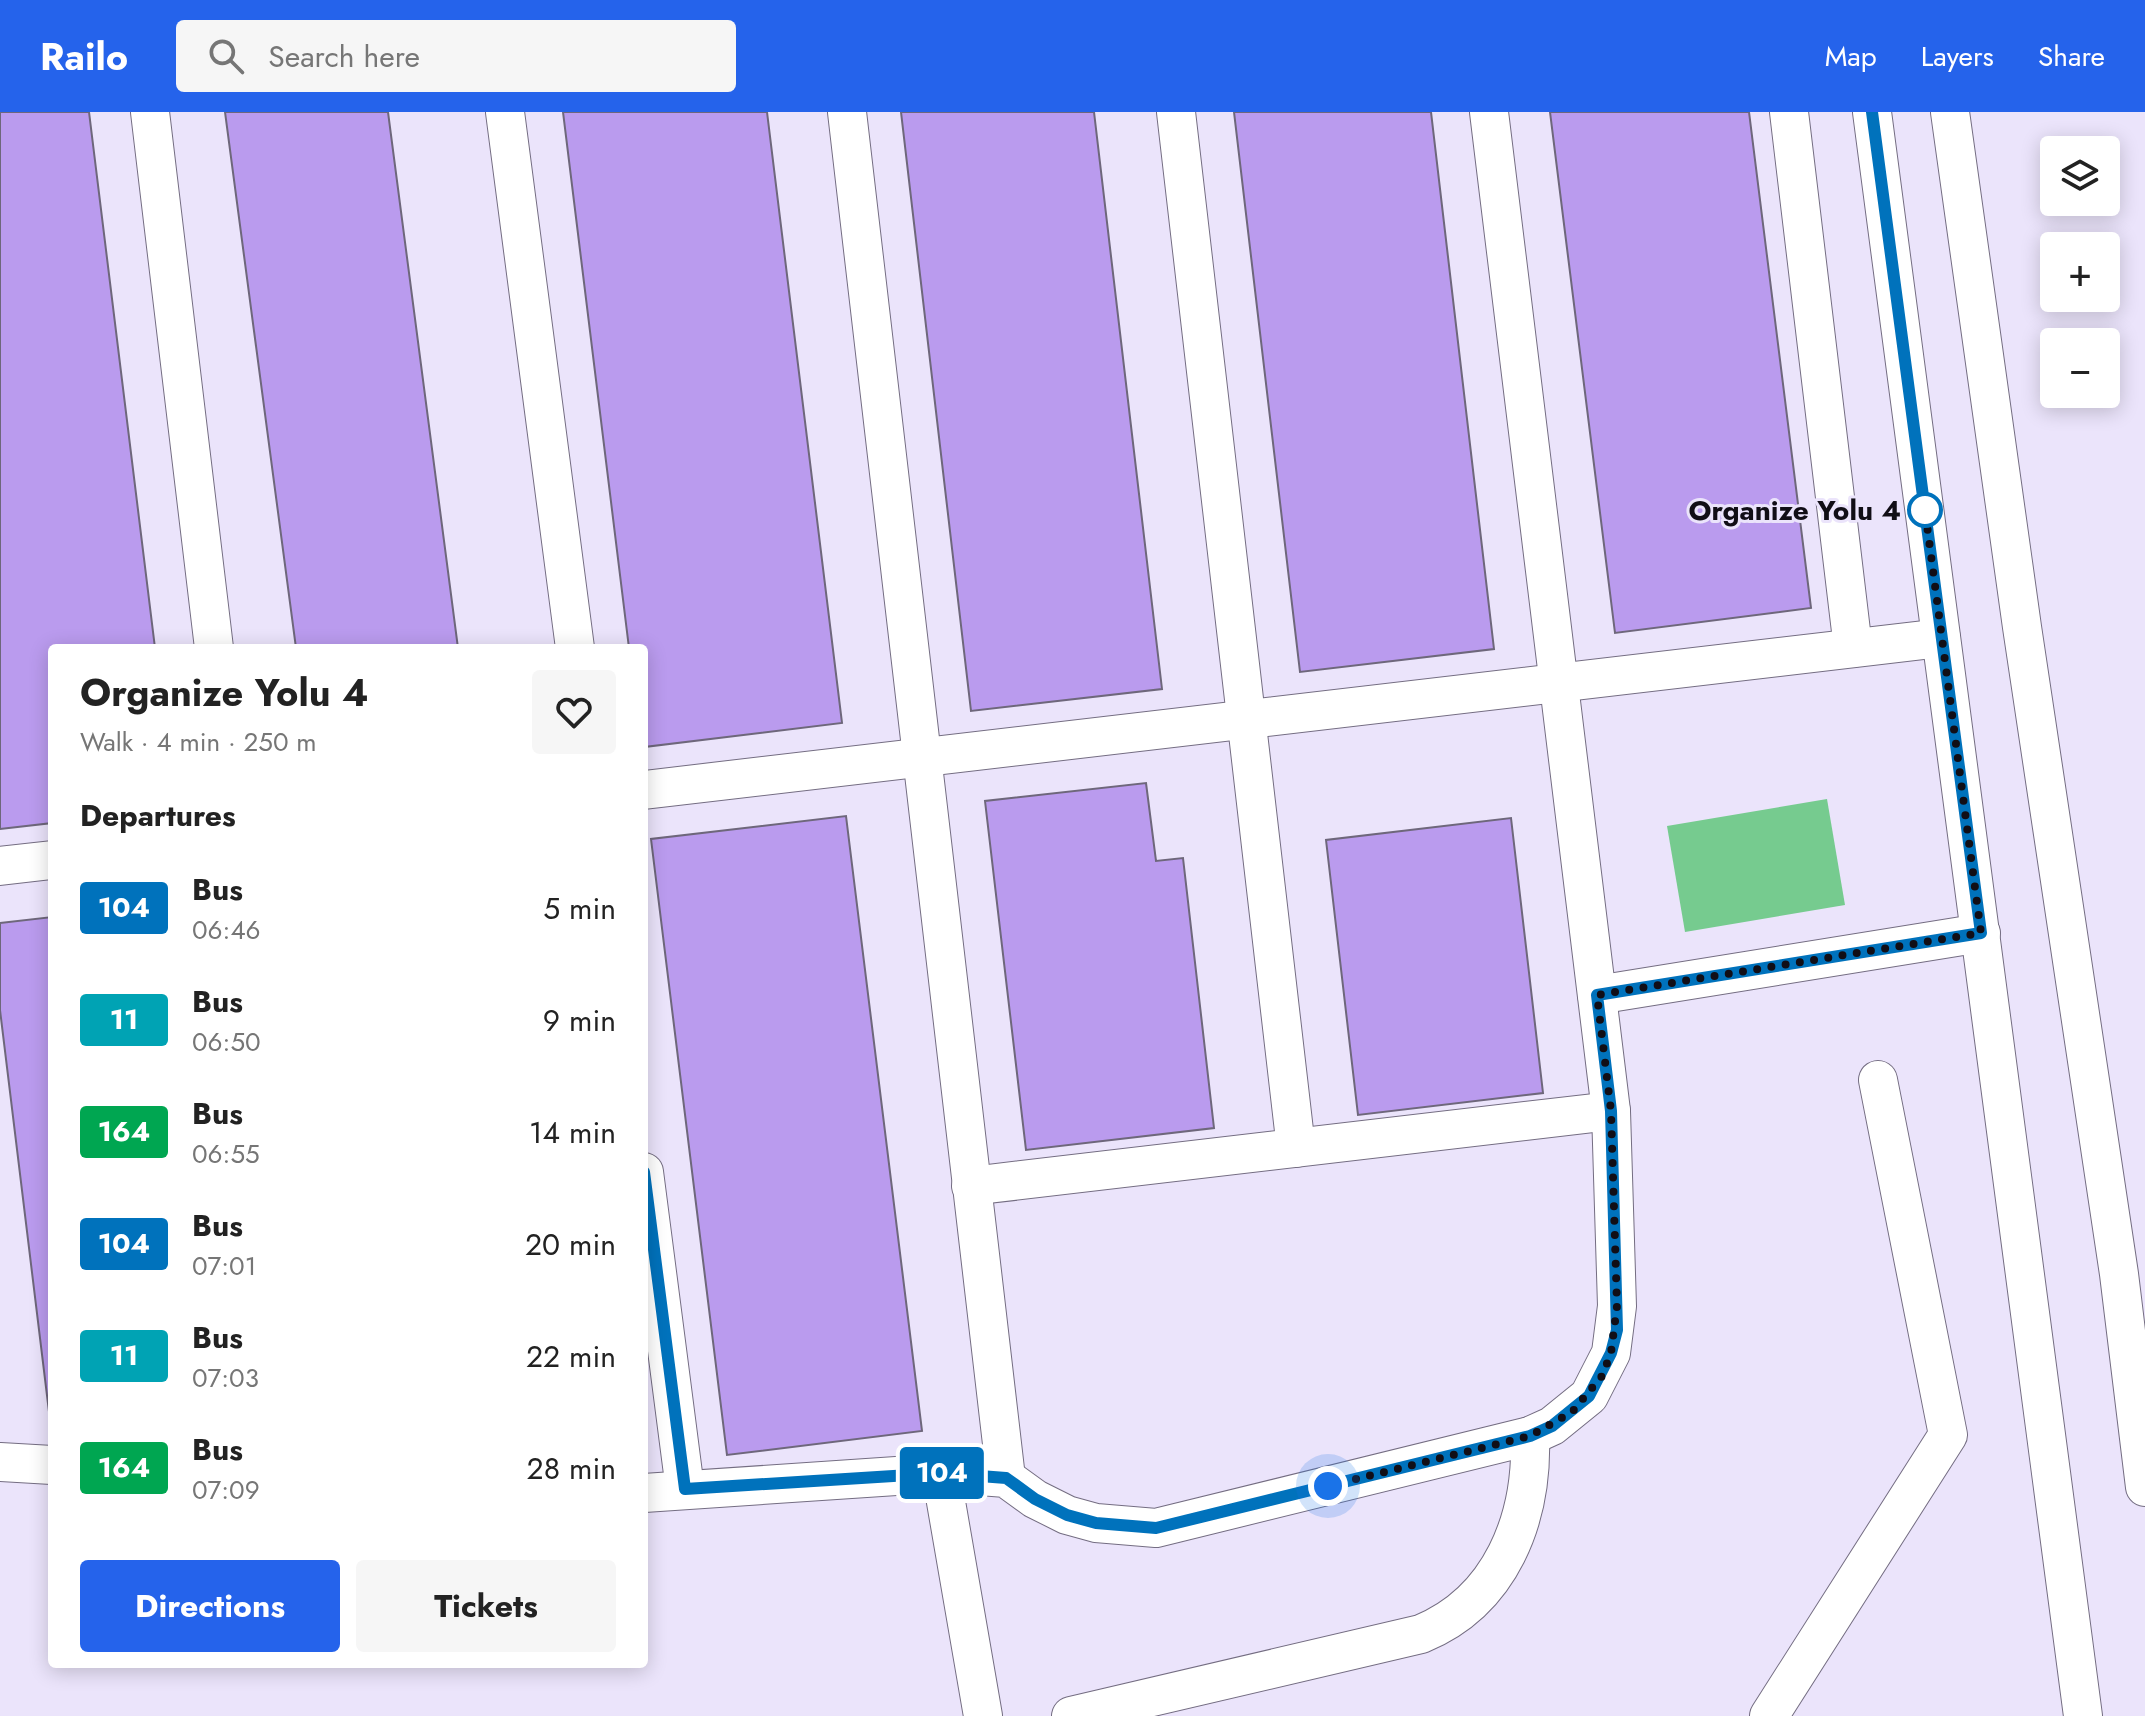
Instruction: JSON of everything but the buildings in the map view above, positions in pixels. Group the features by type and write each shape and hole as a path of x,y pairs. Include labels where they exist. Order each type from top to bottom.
{"street":[{"path":"150,112 214,644"},
{"path":"505,112 574,644"},
{"path":"847,112 1006,1478"},
{"path":"1176,112 1296,1148"},
{"path":"648,1493 941,1473 1006,1478 1035,1499 1067,1515 1096,1523 1156,1528 1530,1436 1552,1426 1589,1396 1611,1353 1617,1306 1611,1111 1489,112"},
{"path":"1789,112 1853,648"},
{"path":"1872,112 2083,1716"},
{"path":"1950,112 2022,627 2132,1272 2145,1487"},
{"path":"648,790 1941,638"},
{"path":"0,866 48,860"},
{"path":"1597,995 1981,933"},
{"path":"1769,1716 1948,1435 1878,1080"},
{"path":"971,1186 1611,1111"},
{"path":"648,1203 685,1489"},
{"path":"1071,1716 1421,1634 1445,1624 1476,1600 1513,1544 1529,1491 1530,1436"},
{"path":"0,1462 48,1465"},
{"path":"941,1473 983,1716"}],"green space":[{"path":"1827,799 1845,905 1685,932 1667,826"}],"bus line":[{"name":"104","path":"648,1203 685,1489 941,1473 1006,1478 1035,1499 1067,1515 1126,1528 1156,1528 1530,1436 1572,1412 1589,1396 1602,1376 1617,1330 1611,1111 1597,995 1981,933 1872,112"}],"place":[{"name":"Organize Yolu 4","path":"1925,510"}],"route":[{"path":"1328,1486 1530,1436 1572,1412 1589,1396 1602,1376 1617,1330 1617,1306 1611,1111 1597,995 1981,933 1925,510"}]}
